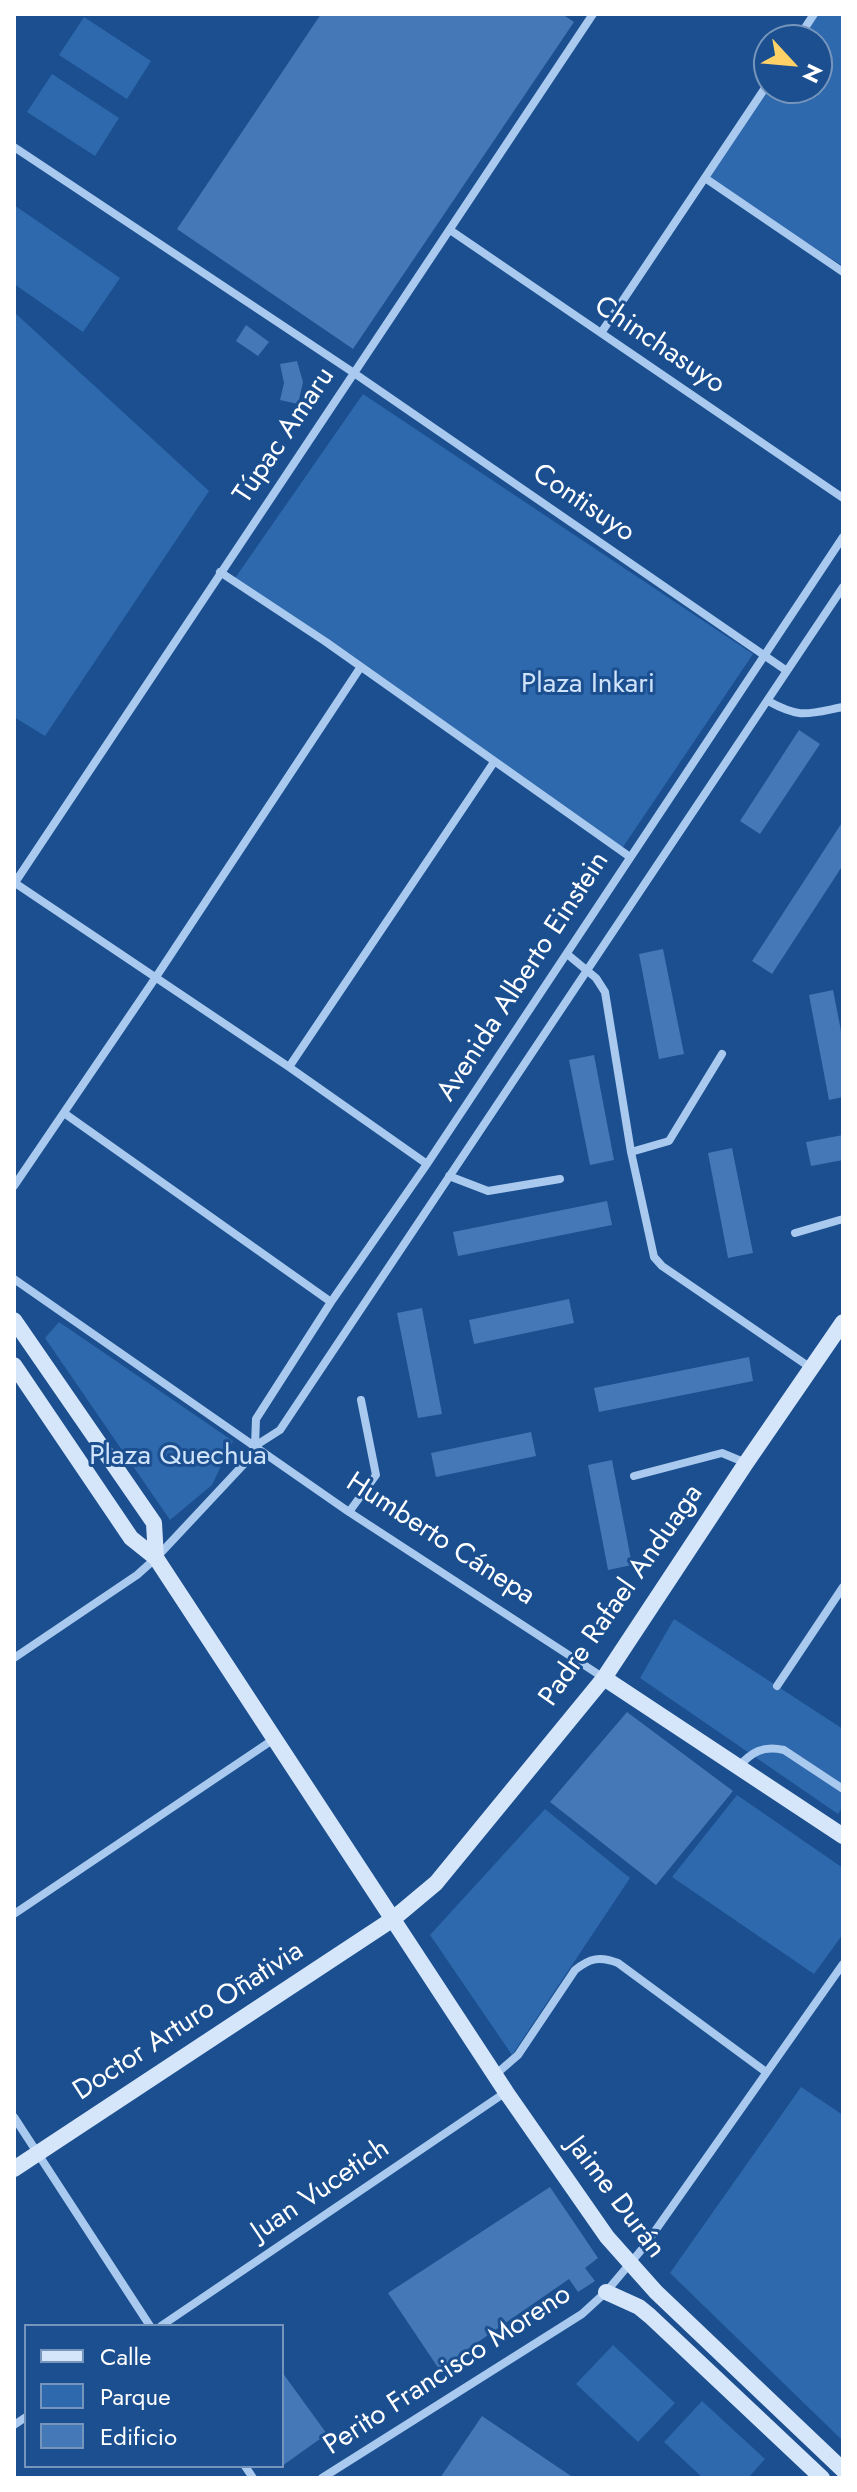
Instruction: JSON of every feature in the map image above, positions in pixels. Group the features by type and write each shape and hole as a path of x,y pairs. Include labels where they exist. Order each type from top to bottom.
{"street":[{"name":"Túpac Amaru","path":"14,884 591,15"},
{"path":"601,333 754,104"},
{"name":"Contisuyo","path":"14,147 354,373 787,671"},
{"path":"705,178 843,272"},
{"name":"Chinchasuyo","path":"450,230 843,498"},
{"name":"Avenida Alberto Einstein","path":"255,1446 256,1419 331,1302 427,1164 843,537"},
{"path":"220,572 326,642 630,857"},
{"name":"Avenida Alberto Einstein","path":"14,1658 137,1575 233,1477 255,1446 280,1430 843,587"},
{"path":"14,1186 360,668"},
{"path":"768,701 788,712 802,715 843,707"},
{"path":"289,1067 494,762"},
{"path":"14,884 289,1067 427,1164"},
{"path":"567,954 587,969 602,984 605,992 631,1152 654,1257 662,1266 811,1368"},
{"path":"631,1152 669,1141 722,1054"},
{"path":"64,1113 331,1302"},
{"path":"449,1176 488,1191 560,1179"},
{"path":"795,1233 843,1219"},
{"name":"Humberto Cánepa","path":"14,1279 349,1512 841,1831"},
{"path":"14,1320 154,1523 156,1558"},
{"name":"Padre Rafael Anduaga","path":"393,1919 436,1883 604,1678 746,1463 843,1324"},
{"path":"14,1365 131,1538 156,1558"},
{"path":"349,1512 376,1475 361,1400"},
{"path":"634,1476 722,1453 746,1463"},
{"name":"Jaime Durán","path":"156,1558 506,2092 629,2265 843,2470"},
{"path":"777,1686 843,1587"},
{"path":"14,1914 274,1739"},
{"path":"738,1767 752,1752 774,1747 784,1750 843,1789"},
{"name":"Doctor Arturo Oñativia","path":"14,2169 393,1919"},
{"path":"495,2075 518,2055 575,1970 587,1960 597,1958 618,1963 766,2072"},
{"name":"Perito Francisco Moreno","path":"322,2478 582,2314 606,2292 629,2265 843,1964"},
{"name":"Juan Vucetich","path":"164,2324 506,2092"},
{"path":"14,2117 149,2324"},
{"name":"Jaime Durán","path":"606,2292 639,2307 650,2316 822,2478"}],"green space":[{"path":"814,14 843,14 843,266 705,178 758,104 833,104 833,24 807,24"},
{"path":"84,17 151,61 127,99 59,55"},
{"path":"52,74 119,118 95,156 27,112"},
{"path":"14,205 120,278 83,332 14,284"},
{"path":"14,312 209,491 45,736 14,717"},
{"name":"Plaza Inkari","path":"363,394 753,654 621,850 233,581"},
{"name":"Plaza Quechua","path":"59,1322 233,1441 212,1485 170,1520 45,1338"},
{"path":"674,1619 843,1729 843,1807 838,1814 640,1678"},
{"path":"737,1795 843,1868 843,1934 814,1974 672,1877"},
{"path":"545,1809 630,1878 512,2055 430,1935"},
{"path":"801,2087 843,2115 843,2441 670,2273"},
{"path":"613,2345 675,2403 638,2442 576,2384"},
{"path":"702,2401 765,2459 748,2478 703,2478 664,2442"}],"building":[{"path":"321,14 562,14 574,22 353,349 177,229"},
{"path":"246,325 269,342 258,356 236,341"},
{"path":"297,361 303,382 298,404 280,400 284,383 280,364"},
{"path":"799,730 820,744 760,834 740,821"},
{"path":"843,821 843,865 772,974 752,961"},
{"path":"663,949 684,1054 659,1059 639,954"},
{"path":"833,990 843,1041 843,1097 829,1100 809,995"},
{"path":"594,1055 614,1160 590,1165 569,1060"},
{"path":"843,1135 843,1160 811,1166 806,1142"},
{"path":"732,1148 753,1253 728,1258 708,1153"},
{"path":"607,1201 612,1225 458,1256 453,1232"},
{"path":"569,1299 574,1323 474,1344 469,1320"},
{"path":"422,1308 442,1414 418,1418 397,1313"},
{"path":"749,1357 753,1381 599,1412 594,1388"},
{"path":"531,1432 536,1456 436,1477 431,1453"},
{"path":"612,1460 632,1565 608,1570 588,1465"},
{"path":"627,1712 733,1791 656,1885 550,1802"},
{"path":"550,2187 598,2258 585,2268 595,2281 578,2292 569,2279 439,2369 388,2293"},
{"path":"284,2375 327,2434 284,2465"},
{"path":"482,2416 574,2478 440,2478"}]}
